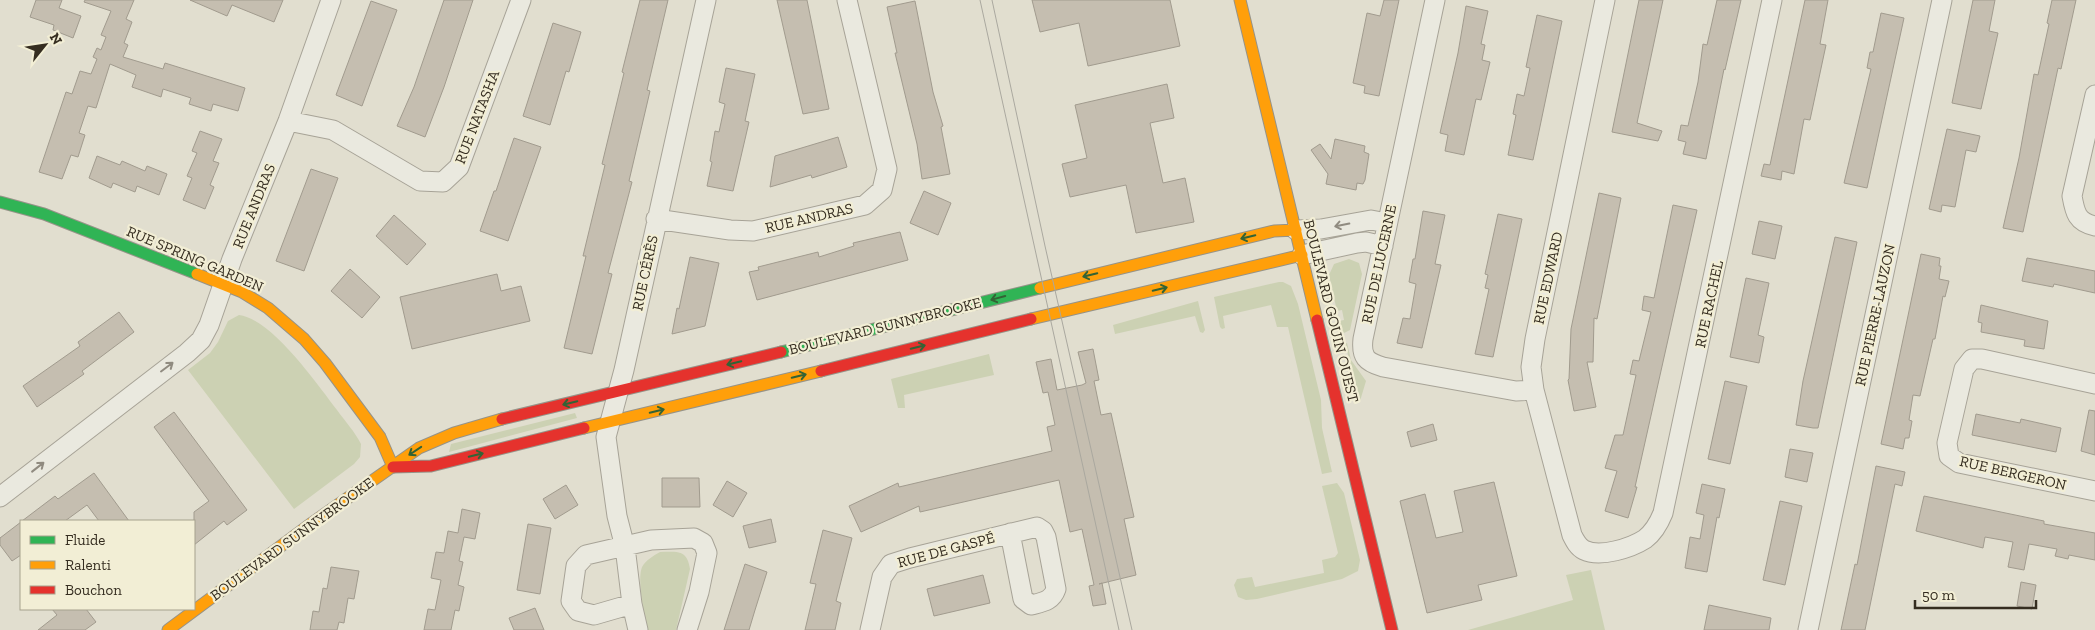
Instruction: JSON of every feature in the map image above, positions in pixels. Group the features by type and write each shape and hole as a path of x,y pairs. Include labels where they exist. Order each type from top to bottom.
{"street":[{"name":"RUE ANDRAS","path":"0,497 196,345 209,325 232,259 288,121 331,0"},
{"name":"RUE NATASHA","path":"288,121 333,130 420,181 443,182 459,167 521,0"},
{"name":"RUE CÉRÈS","path":"638,630 632,604 625,547 617,516 607,443 706,0"},
{"name":"RUE ANDRAS","path":"656,219 730,230 753,231 865,205 882,190 887,169 847,0"},
{"name":"BOULEVARD GOUIN OUEST","path":"1240,0 1392,630"},
{"name":"RUE DE LUCERNE","path":"1434,0 1363,339 1363,353 1368,362 1383,367 1522,392 1534,390"},
{"name":"RUE EDWARD","path":"1584,550 1575,541 1568,525 1534,390 1532,366 1535,339 1605,0"},
{"name":"RUE RACHEL","path":"1584,550 1595,553 1604,552 1636,544 1653,532 1663,513 1772,0"},
{"name":"RUE PIERRE-LAUZON","path":"1808,630 1942,0"},
{"path":"2095,95 2072,196 2075,213 2085,224 2095,226"},
{"name":"RUE SPRING GARDEN","path":"0,202 75,225 224,285 247,295 268,308 304,339 325,363 380,437 393,467"},
{"name":"BOULEVARD SUNNYBROOKE","path":"195,610 312,523 419,448 454,433 492,421 864,332 1274,230 1321,228 1370,220 1387,223"},
{"name":"BOULEVARD SUNNYBROOKE","path":"393,467 432,466 1044,316 1302,255 1357,243 1366,242 1383,246"},
{"name":"RUE BERGERON","path":"2095,384 1982,359 1972,359 1964,369 1947,443 1949,456 1959,463 2095,491"},
{"name":"RUE DE GASPÉ","path":"870,630 882,578 891,564 1010,534"},
{"path":"632,604 594,615 578,611 571,601 576,566 586,555 651,540 694,538 703,543 707,553 699,592 687,630"},
{"name":"BOULEVARD SUNNYBROOKE","path":"168,630 195,610"}],"green space":[{"path":"1349,259 1359,263 1362,274 1350,330 1344,333 1341,330 1339,321 1344,320 1342,310 1337,311 1329,275 1334,264"},
{"path":"1279,282 1291,286 1298,304 1321,400 1322,428 1332,472 1322,474 1288,327 1277,327 1271,305 1223,316 1225,328 1222,329 1220,327 1214,297"},
{"path":"1198,301 1205,330 1203,333 1200,332 1195,316 1115,334 1113,325"},
{"path":"239,315 252,319 265,328 293,354 361,444 360,457 354,464 294,509 188,370 210,353 218,342 228,321"},
{"path":"1345,343 1347,343 1351,360 1366,381 1360,401"},
{"path":"989,354 994,375 904,395 905,408 898,408 891,379"},
{"path":"575,413 577,418 449,452 451,444"},
{"path":"1337,483 1344,493 1360,560 1358,571 1342,579 1257,599 1246,600 1238,597 1234,585 1237,579 1252,577 1255,587 1324,573 1322,560 1335,557 1338,553 1322,486"},
{"path":"660,552 680,553 684,555 689,563 690,569 676,630 648,630 646,627 641,596 640,580 642,567"},
{"path":"1591,570 1605,630 1468,630 1573,600 1566,575"}],"building":[{"path":"36,0 62,0 59,8 81,16 73,38 53,30 54,25 30,17"},
{"path":"85,0 134,0 126,19 132,22 124,43 128,45 123,57 163,69 165,63 245,88 238,111 213,104 211,111 189,104 191,98 163,89 161,97 132,87 136,75 110,64 96,108 88,106 79,133 85,135 78,157 71,155 62,179 39,172 66,92 72,94 80,71 91,74 97,59 93,57 97,48 101,50 106,37 101,35 111,11 84,2"},
{"path":"190,0 283,0 274,22 232,5 227,16"},
{"path":"444,0 473,0 425,137 397,126 414,87"},
{"path":"640,0 668,0 647,90 650,91 629,181 632,182 608,273 612,274 592,354 564,348 586,256 583,256 605,165 602,164 624,73 622,72"},
{"path":"777,0 807,0 829,109 803,114"},
{"path":"1032,0 1170,0 1180,46 1088,66 1079,23 1040,32"},
{"path":"1384,0 1399,0 1379,96 1364,93 1365,86 1353,83 1367,13 1380,16"},
{"path":"1639,0 1663,0 1637,123 1662,131 1658,141 1612,132"},
{"path":"1717,0 1741,0 1724,69 1706,159 1683,154 1686,142 1678,140 1681,125 1688,126 1698,82 1703,44 1707,45"},
{"path":"1805,0 1828,0 1820,44 1826,45 1810,120 1804,119 1794,174 1782,171 1781,180 1761,176 1764,164 1770,165"},
{"path":"1973,0 1995,0 1989,31 1998,33 1981,109 1952,103"},
{"path":"2052,0 2076,0 2061,69 2058,68 2023,232 2003,228 2019,158 2034,74 2038,75 2049,24 2047,23"},
{"path":"371,1 397,10 362,106 336,95"},
{"path":"915,1 933,92 943,126 941,127 950,174 922,179 917,144 895,53 897,53 887,7"},
{"path":"1466,6 1488,11 1481,44 1485,45 1482,60 1490,62 1481,100 1476,99 1464,155 1445,151 1448,135 1440,133 1458,53"},
{"path":"1881,13 1904,18 1867,188 1844,183 1871,69 1867,68 1870,52 1873,52"},
{"path":"1537,15 1562,21 1533,160 1508,155 1516,115 1513,114 1517,94 1524,96 1530,68 1526,67"},
{"path":"553,23 581,32 569,72 566,71 550,125 523,116"},
{"path":"726,68 755,74 745,121 749,122 733,191 707,186 715,131 719,132 725,104 719,102"},
{"path":"1167,84 1174,118 1150,123 1163,183 1185,178 1194,222 1136,233 1126,185 1070,197 1062,164 1087,158 1075,105"},
{"path":"1947,129 1980,136 1976,152 1966,150 1955,207 1942,205 1941,212 1929,209"},
{"path":"200,131 222,139 213,161 219,163 210,185 214,187 205,209 183,200 192,178 187,176 197,153 192,151"},
{"path":"838,137 847,167 812,178 811,175 770,187 775,156"},
{"path":"514,138 541,147 508,241 480,231"},
{"path":"1335,139 1365,146 1364,152 1369,154 1365,180 1363,184 1357,183 1356,190 1326,184 1328,174 1311,150 1320,144 1331,159"},
{"path":"97,156 120,165 122,161 145,171 147,166 167,174 159,195 137,186 135,192 113,183 111,188 89,178"},
{"path":"311,169 338,178 304,271 276,261"},
{"path":"924,191 951,203 938,235 910,223"},
{"path":"1599,193 1621,198 1597,319 1594,318 1593,362 1587,362 1596,407 1574,411 1568,380 1571,329"},
{"path":"1673,205 1697,210 1635,487 1637,487 1628,518 1605,511 1617,471 1605,468 1615,435 1623,435 1636,375 1630,374 1633,360 1639,361 1651,312 1642,310 1644,296 1654,298"},
{"path":"1423,211 1445,215 1435,264 1441,265 1422,348 1397,343 1403,318 1410,319 1416,284 1409,282"},
{"path":"1498,214 1522,219 1493,357 1475,354 1489,289 1485,288 1488,275 1485,274"},
{"path":"394,215 426,244 407,265 376,236"},
{"path":"1759,221 1782,226 1775,259 1752,254"},
{"path":"900,232 908,260 757,300 749,272 759,270 758,267 818,252 819,257 854,246 853,243"},
{"path":"1835,237 1857,242 1818,428 1813,428 1796,425 1803,381"},
{"path":"1921,254 1940,258 1939,279 1949,281 1945,297 1943,296 1935,339 1933,339 1920,396 1913,395 1909,420 1912,421 1909,438 1905,438 1903,449 1881,444"},
{"path":"690,257 719,263 705,326 672,334 677,308 679,309"},
{"path":"2027,258 2095,271 2095,293 2054,284 2053,287 2022,281"},
{"path":"350,269 380,297 362,318 331,291"},
{"path":"497,274 501,291 521,286 530,321 412,349 400,297"},
{"path":"1746,278 1769,283 1758,335 1764,337 1759,363 1730,357"},
{"path":"1981,305 2048,321 2044,349 2024,346 2025,340 1981,332 1982,323 1978,322"},
{"path":"119,312 134,332 82,371 84,374 37,407 23,386 80,346 78,342"},
{"path":"1093,349 1099,380 1094,381 1101,415 1111,413 1134,517 1124,519 1136,575 1102,583 1106,604 1093,606 1089,586 1094,585 1082,529 1070,532 1059,480 920,512 919,506 861,532 849,506 898,483 899,487 1052,451 1047,427 1055,425 1048,392 1043,393 1036,362 1051,359 1057,390 1082,385 1086,383 1078,352"},
{"path":"1725,381 1747,386 1730,464 1708,459"},
{"path":"2089,410 2095,411 2095,455 2081,451"},
{"path":"174,412 247,510 227,525 224,521 195,544 194,512 209,501 154,427"},
{"path":"1976,414 2020,423 2021,419 2061,428 2056,452 1972,435"},
{"path":"1433,424 1437,440 1411,447 1407,432"},
{"path":"1790,449 1813,453 1807,482 1785,477"},
{"path":"1876,466 1905,472 1902,486 1895,484 1865,630 1841,630 1855,564 1857,565"},
{"path":"94,473 128,520 98,520 87,505 66,520 23,520 55,496 58,499"},
{"path":"662,478 699,478 700,507 662,507"},
{"path":"727,481 747,493 733,517 713,505"},
{"path":"1494,482 1517,576 1478,585 1482,600 1427,613 1400,501 1425,494 1436,538 1463,532 1454,491"},
{"path":"1702,484 1725,489 1719,518 1717,517 1707,572 1685,568 1690,537 1700,539 1704,515 1696,513"},
{"path":"566,485 578,505 555,519 543,499"},
{"path":"1924,496 2044,521 2044,524 2095,533 2095,560 2069,555 2068,559 2055,556 2057,549 2029,544 2024,570 2008,567 2013,542 1985,537 1983,548 1916,531"},
{"path":"1780,501 1802,506 1785,585 1763,580"},
{"path":"462,509 480,513 475,539 464,537 459,561 463,562 458,585 464,587 459,611 455,610 451,630 424,630 428,609 435,610 441,580 431,578 436,552 444,553 448,531 458,533"},
{"path":"771,519 776,542 749,548 743,526"},
{"path":"20,523 20,556 12,561 0,545 0,538"},
{"path":"528,524 551,528 540,594 517,590"},
{"path":"823,530 852,538 836,601 841,603 835,630 805,630 816,584 810,583"},
{"path":"745,564 767,572 749,630 724,630"},
{"path":"331,567 359,571 354,599 348,598 344,623 339,622 337,630 310,630 313,611 319,612 323,588 327,589"},
{"path":"983,575 990,603 934,616 927,589"},
{"path":"2021,582 2036,585 2032,609 2017,606"},
{"path":"1709,605 1771,618 1769,630 1704,630"},
{"path":"535,608 544,630 514,630 509,618"},
{"path":"53,610 87,610 96,622 85,630 38,630 57,615"}],"tram line":[{"path":"980,0 1119,630"},
{"path":"992,0 1045,246 1132,630"}],"traffic: fast":[{"path":"0,202 44,214 197,274"},
{"path":"781,352 1040,288"}],"traffic: slow":[{"path":"1240,0 1317,320"},
{"path":"1040,288 1274,231 1296,230"},
{"path":"1031,319 1302,255"},
{"path":"197,274 242,292 268,308 304,339 325,363 380,437 393,467"},
{"path":"584,428 821,371"},
{"path":"195,610 312,523 419,448 454,433 502,419"},
{"path":"168,630 195,610"}],"traffic: jam":[{"path":"821,371 1031,319"},
{"path":"1317,320 1392,630"},
{"path":"502,419 781,352"},
{"path":"393,467 431,466 584,428"}]}
